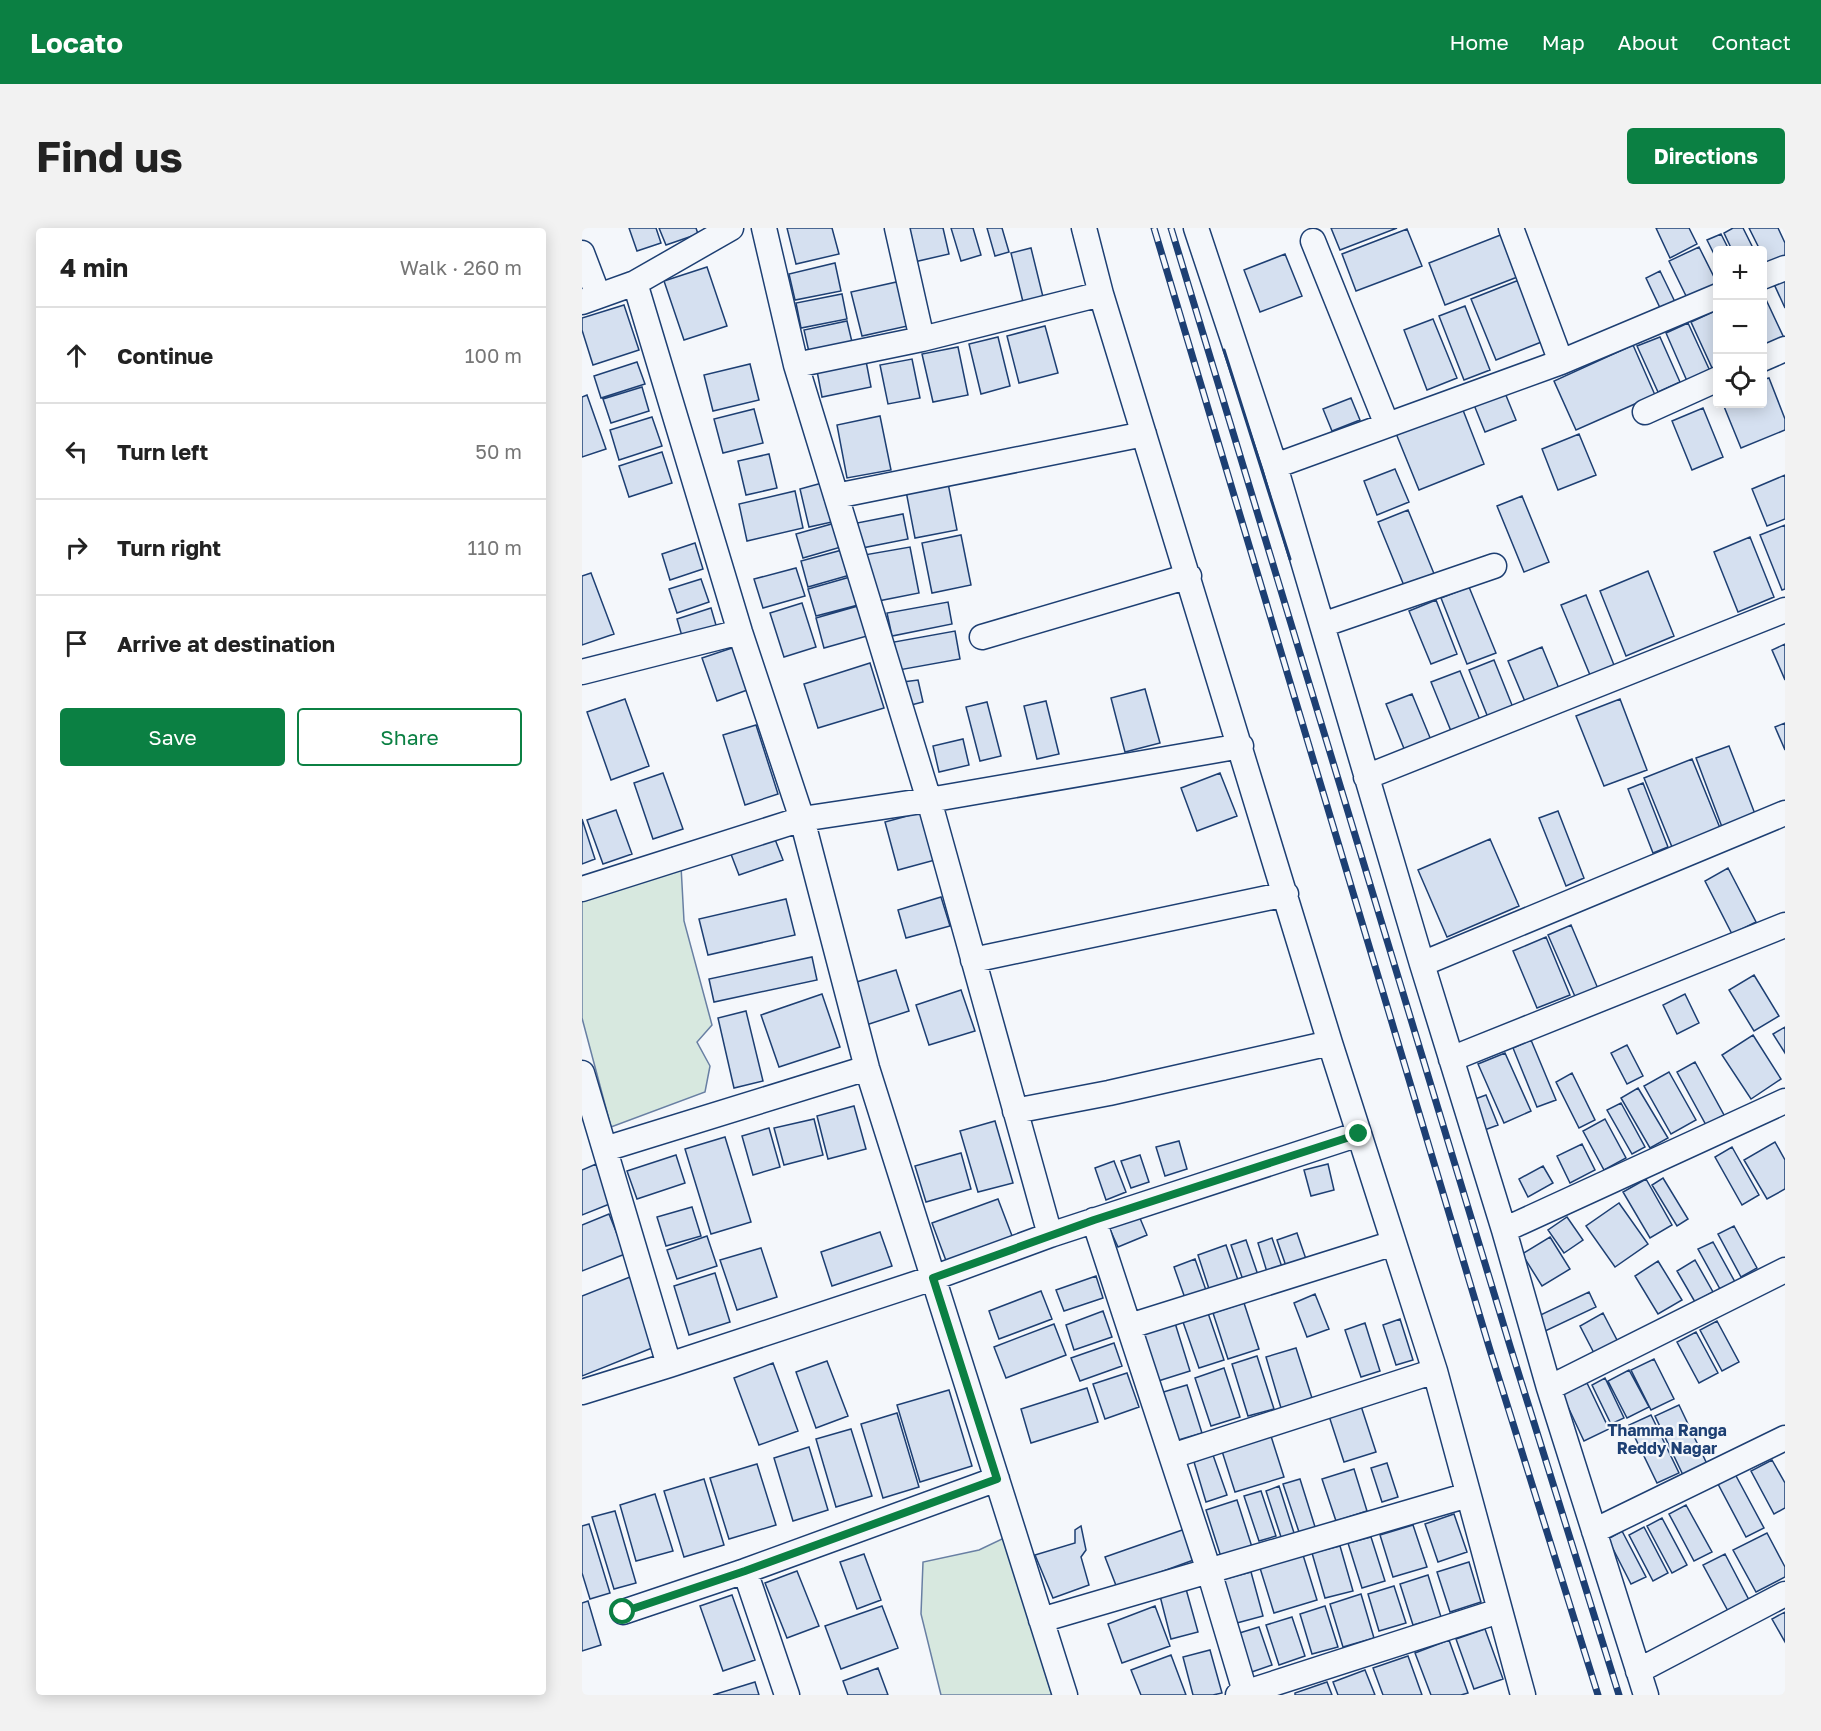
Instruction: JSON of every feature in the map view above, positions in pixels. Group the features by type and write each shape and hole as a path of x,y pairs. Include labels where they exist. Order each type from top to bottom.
{"street":[{"path":"582,253 590,298 635,283 731,228"},
{"path":"764,228 796,365 929,800 1050,1235"},
{"path":"897,228 922,339"},
{"path":"1084,228 1101,294 1330,1043 1435,1371 1498,1611 1523,1695"},
{"path":"1196,228 1275,466 1422,964 1504,1230 1549,1388 1646,1695"},
{"path":"1511,228 1561,362"},
{"path":"1313,241 1387,425"},
{"path":"1767,276 1785,268"},
{"path":"635,283 740,632 802,819 867,1068 1065,1695"},
{"path":"796,365 922,339 1101,294"},
{"path":"1275,466 1561,362 1713,298"},
{"path":"1767,357 1785,349"},
{"path":"1645,412 1713,381"},
{"path":"836,496 1144,434"},
{"path":"1322,626 1494,566"},
{"path":"982,637 1188,576"},
{"path":"1366,777 1785,610"},
{"path":"582,672 740,632"},
{"path":"582,889 802,819 929,800 1240,746"},
{"path":"1422,964 1785,813"},
{"path":"973,960 1286,894"},
{"path":"1451,1059 1785,925"},
{"path":"1015,1111 1109,1093 1330,1043"},
{"path":"605,1149 867,1068"},
{"path":"582,1073 669,1365"},
{"path":"1504,1230 1785,1101"},
{"path":"582,1392 933,1278 1094,1220 1359,1134"},
{"path":"1094,1220 1209,1571 1243,1694 1498,1611"},
{"path":"1130,1326 1394,1243"},
{"path":"1549,1388 1785,1270"},
{"path":"1172,1456 1435,1371"},
{"path":"1593,1531 1785,1438"},
{"path":"623,1612 745,1571 997,1479"},
{"path":"1041,1620 1468,1495"},
{"path":"745,1571 787,1695"},
{"path":"1638,1671 1785,1594"}],"shaded area":[{"path":"681,866 684,921 712,1025 697,1042 710,1066 705,1092 611,1127 582,1018 582,899"},
{"path":"1004,1538 1052,1695 941,1695 921,1614 923,1562 979,1550"}],"building":[{"path":"629,228 656,228 661,243 637,251"},
{"path":"659,228 696,228 698,234 666,245"},
{"path":"787,228 832,228 839,254 796,264"},
{"path":"906,228 943,228 949,254 914,262"},
{"path":"951,228 973,228 981,255 961,261"},
{"path":"987,228 1002,228 1009,252 995,256"},
{"path":"1331,228 1397,228 1340,250"},
{"path":"1656,228 1689,228 1697,244 1670,258"},
{"path":"1733,228 1743,228 1752,246 1730,246 1724,233"},
{"path":"1749,228 1778,228 1785,243 1785,262 1769,270 1767,246 1758,246"},
{"path":"1407,229 1422,266 1356,291 1342,254"},
{"path":"1503,234 1520,276 1445,305 1429,263"},
{"path":"1721,234 1727,246 1713,246 1713,252 1707,240"},
{"path":"1699,247 1713,275 1713,288 1689,302 1669,261"},
{"path":"1031,248 1044,301 1024,306 1011,253"},
{"path":"1285,254 1302,296 1260,312 1244,270"},
{"path":"835,263 841,291 795,300 789,274"},
{"path":"707,267 727,326 684,340 664,281"},
{"path":"1660,271 1677,306 1662,312 1646,278"},
{"path":"1785,279 1785,308 1774,284"},
{"path":"1519,280 1544,341 1496,360 1471,299"},
{"path":"901,281 912,325 862,336 851,292"},
{"path":"842,294 847,319 801,328 796,303"},
{"path":"1767,302 1784,338 1767,346"},
{"path":"624,305 639,350 593,365 582,330 582,318"},
{"path":"1465,306 1490,370 1464,380 1439,316"},
{"path":"1713,312 1713,370 1691,322"},
{"path":"1433,319 1457,378 1427,390 1404,330"},
{"path":"847,321 852,342 809,352 804,330"},
{"path":"1688,323 1710,371 1687,381 1666,333"},
{"path":"1045,326 1058,373 1019,383 1007,336"},
{"path":"998,337 1010,386 981,394 969,344"},
{"path":"1660,337 1680,382 1658,392 1637,346"},
{"path":"1633,345 1655,395 1576,430 1554,381"},
{"path":"958,347 968,395 933,402 922,354"},
{"path":"912,359 920,398 888,404 880,365"},
{"path":"866,361 871,387 822,397 817,371"},
{"path":"637,362 645,384 601,398 594,376"},
{"path":"750,364 759,400 713,411 704,375"},
{"path":"1769,378 1785,419 1785,430 1741,448 1725,408 1767,408 1767,379"},
{"path":"642,387 649,411 611,423 603,399"},
{"path":"1503,388 1516,420 1485,432 1472,400"},
{"path":"587,395 606,449 582,457 582,397"},
{"path":"1351,398 1360,420 1332,431 1323,409"},
{"path":"1461,405 1484,464 1419,490 1395,431"},
{"path":"1703,408 1723,457 1692,470 1672,421"},
{"path":"754,409 763,443 723,453 714,419"},
{"path":"880,416 891,470 847,478 837,425"},
{"path":"652,417 662,446 619,460 610,430"},
{"path":"1579,434 1596,475 1558,490 1542,449"},
{"path":"662,452 672,483 629,497 619,466"},
{"path":"769,454 777,488 746,495 738,461"},
{"path":"1395,469 1409,502 1377,515 1364,481"},
{"path":"1785,475 1785,519 1767,526 1752,489"},
{"path":"822,483 832,522 809,527 800,489"},
{"path":"948,483 957,530 915,538 906,491"},
{"path":"795,491 803,528 747,541 739,504"},
{"path":"1522,496 1549,562 1524,572 1497,506"},
{"path":"1408,510 1437,581 1407,593 1378,522"},
{"path":"903,514 908,539 862,548 857,523"},
{"path":"835,523 841,547 803,558 796,534"},
{"path":"1785,525 1785,589 1782,590 1760,535"},
{"path":"961,535 971,585 932,593 922,543"},
{"path":"1750,537 1774,597 1738,612 1714,552"},
{"path":"695,543 703,569 670,580 662,554"},
{"path":"910,547 919,593 873,602 864,555"},
{"path":"842,550 850,575 808,587 801,561"},
{"path":"796,568 805,596 763,608 754,579"},
{"path":"1648,571 1674,636 1626,656 1600,591"},
{"path":"591,573 614,634 582,645 582,576"},
{"path":"850,577 858,605 816,616 808,589"},
{"path":"701,579 709,602 677,613 669,589"},
{"path":"1469,587 1496,653 1467,664 1441,598"},
{"path":"1586,595 1614,665 1590,675 1561,605"},
{"path":"1436,600 1457,654 1431,664 1409,611"},
{"path":"948,602 952,624 892,636 887,613"},
{"path":"802,603 816,647 784,657 770,613"},
{"path":"858,606 867,636 824,648 816,618"},
{"path":"711,608 718,632 684,643 677,619"},
{"path":"955,631 960,659 899,670 894,642"},
{"path":"1785,644 1785,680 1772,650"},
{"path":"735,647 750,689 717,701 702,658"},
{"path":"1542,647 1560,691 1526,704 1508,661"},
{"path":"1494,660 1514,710 1489,720 1469,670"},
{"path":"870,663 884,708 818,728 804,684"},
{"path":"1460,671 1480,720 1451,731 1431,682"},
{"path":"918,680 923,702 907,706 903,682"},
{"path":"1145,689 1160,743 1125,752 1111,698"},
{"path":"1412,694 1431,740 1405,751 1386,704"},
{"path":"625,699 649,766 611,780 587,712"},
{"path":"1620,699 1647,770 1604,786 1576,716"},
{"path":"1046,701 1059,754 1037,759 1024,706"},
{"path":"987,702 1001,756 980,761 966,707"},
{"path":"1785,723 1785,750 1775,727"},
{"path":"756,725 778,794 745,805 723,735"},
{"path":"963,739 969,765 939,772 933,746"},
{"path":"1729,746 1755,814 1722,827 1696,758"},
{"path":"1692,759 1720,828 1672,847 1644,778"},
{"path":"663,773 683,829 653,839 634,783"},
{"path":"1220,773 1237,816 1197,831 1181,788"},
{"path":"1643,783 1668,847 1653,853 1628,789"},
{"path":"616,810 632,854 603,864 587,820"},
{"path":"1558,811 1584,878 1566,886 1539,818"},
{"path":"922,812 935,860 898,870 885,822"},
{"path":"582,819 595,859 582,864"},
{"path":"773,834 783,860 739,875 729,849"},
{"path":"1490,839 1519,906 1447,937 1418,870"},
{"path":"1728,868 1756,922 1732,934 1705,881"},
{"path":"941,897 950,926 906,938 898,910"},
{"path":"786,899 795,935 708,955 699,919"},
{"path":"1571,925 1599,991 1577,1001 1548,935"},
{"path":"1546,937 1570,995 1537,1008 1513,951"},
{"path":"812,957 817,980 714,1002 709,979"},
{"path":"896,970 909,1011 863,1026 850,984"},
{"path":"1754,975 1779,1016 1754,1031 1729,990"},
{"path":"961,990 975,1031 929,1045 916,1005"},
{"path":"822,994 840,1047 779,1067 761,1015"},
{"path":"1685,994 1699,1023 1677,1034 1663,1005"},
{"path":"746,1011 763,1081 734,1088 718,1018"},
{"path":"1785,1027 1785,1053 1773,1034"},
{"path":"1753,1035 1781,1079 1751,1099 1722,1055"},
{"path":"1531,1040 1556,1100 1537,1107 1513,1048"},
{"path":"1627,1045 1643,1076 1627,1084 1611,1053"},
{"path":"1505,1053 1531,1111 1504,1123 1478,1064"},
{"path":"1695,1062 1724,1115 1706,1125 1677,1072"},
{"path":"1669,1072 1696,1120 1671,1134 1644,1086"},
{"path":"1572,1073 1595,1120 1579,1128 1556,1082"},
{"path":"1638,1088 1668,1138 1650,1148 1621,1098"},
{"path":"1486,1095 1498,1125 1479,1132 1467,1102"},
{"path":"1621,1103 1645,1147 1632,1154 1607,1110"},
{"path":"854,1106 866,1149 828,1159 817,1116"},
{"path":"814,1119 823,1155 784,1165 774,1128"},
{"path":"1605,1119 1626,1158 1604,1170 1583,1131"},
{"path":"995,1121 1013,1183 978,1192 960,1131"},
{"path":"769,1128 780,1167 753,1175 742,1136"},
{"path":"725,1137 751,1222 711,1234 685,1149"},
{"path":"1179,1141 1187,1169 1165,1176 1156,1147"},
{"path":"1775,1142 1785,1160 1785,1189 1767,1199 1744,1160"},
{"path":"1582,1144 1595,1170 1570,1183 1557,1156"},
{"path":"1732,1147 1759,1195 1742,1205 1715,1157"},
{"path":"961,1153 971,1189 926,1202 915,1166"},
{"path":"676,1155 685,1183 637,1199 627,1171"},
{"path":"1140,1155 1149,1182 1131,1188 1121,1161"},
{"path":"1114,1161 1126,1192 1106,1200 1095,1168"},
{"path":"596,1164 612,1203 582,1215 582,1170"},
{"path":"1328,1164 1334,1190 1311,1196 1304,1170"},
{"path":"1543,1166 1553,1183 1528,1197 1519,1179"},
{"path":"1663,1178 1688,1219 1677,1226 1652,1185"},
{"path":"1646,1179 1672,1225 1650,1238 1623,1192"},
{"path":"998,1199 1014,1241 948,1266 932,1223"},
{"path":"1619,1203 1648,1244 1615,1267 1586,1226"},
{"path":"692,1207 701,1236 666,1246 657,1217"},
{"path":"1137,1211 1147,1235 1118,1247 1107,1223"},
{"path":"609,1214 625,1254 582,1271 582,1225"},
{"path":"1567,1217 1583,1240 1564,1253 1548,1230"},
{"path":"1734,1226 1757,1268 1741,1277 1718,1234"},
{"path":"880,1232 892,1266 832,1286 821,1252"},
{"path":"1297,1233 1307,1262 1287,1269 1277,1240"},
{"path":"707,1236 717,1266 677,1279 667,1250"},
{"path":"1550,1237 1570,1269 1542,1286 1522,1254"},
{"path":"1272,1238 1282,1267 1267,1272 1258,1243"},
{"path":"1246,1240 1258,1275 1243,1280 1231,1245"},
{"path":"1713,1242 1735,1282 1720,1289 1698,1249"},
{"path":"1226,1245 1239,1283 1210,1292 1198,1255"},
{"path":"761,1248 777,1297 737,1310 720,1260"},
{"path":"1195,1259 1207,1293 1186,1301 1174,1267"},
{"path":"1695,1260 1713,1292 1695,1302 1677,1271"},
{"path":"1658,1261 1682,1300 1658,1314 1635,1276"},
{"path":"715,1273 730,1322 689,1335 674,1286"},
{"path":"1096,1276 1103,1298 1064,1311 1056,1290"},
{"path":"630,1277 657,1346 582,1376 582,1296"},
{"path":"1041,1291 1052,1319 999,1339 989,1311"},
{"path":"1589,1292 1596,1307 1541,1333 1534,1318"},
{"path":"1315,1294 1329,1329 1307,1337 1294,1303"},
{"path":"1244,1303 1259,1349 1228,1359 1213,1313"},
{"path":"1103,1311 1112,1337 1074,1350 1066,1325"},
{"path":"1208,1313 1224,1360 1199,1368 1183,1322"},
{"path":"1603,1313 1618,1342 1595,1355 1580,1326"},
{"path":"1400,1319 1413,1360 1396,1365 1383,1325"},
{"path":"1717,1321 1739,1362 1722,1371 1700,1330"},
{"path":"1175,1323 1190,1371 1155,1382 1139,1335"},
{"path":"1365,1323 1380,1371 1361,1377 1345,1330"},
{"path":"1054,1324 1066,1355 1006,1378 994,1347"},
{"path":"1696,1332 1718,1373 1699,1383 1677,1342"},
{"path":"1114,1343 1122,1366 1080,1381 1071,1358"},
{"path":"1296,1348 1312,1398 1281,1408 1266,1357"},
{"path":"1257,1356 1274,1409 1248,1416 1232,1364"},
{"path":"1654,1359 1674,1399 1651,1410 1631,1370"},
{"path":"827,1361 848,1416 816,1428 796,1372"},
{"path":"773,1363 798,1431 759,1445 734,1378"},
{"path":"1224,1368 1240,1417 1211,1426 1195,1378"},
{"path":"1629,1370 1649,1407 1627,1418 1608,1381"},
{"path":"1127,1373 1139,1407 1105,1419 1093,1384"},
{"path":"1605,1378 1624,1418 1611,1424 1592,1385"},
{"path":"1587,1383 1609,1429 1584,1441 1562,1394"},
{"path":"1187,1385 1202,1433 1175,1441 1160,1393"},
{"path":"1087,1388 1098,1422 1031,1443 1021,1409"},
{"path":"949,1390 972,1466 920,1482 897,1405"},
{"path":"1679,1405 1707,1464 1683,1475 1655,1416"},
{"path":"1361,1406 1376,1452 1344,1462 1329,1416"},
{"path":"897,1413 919,1487 883,1498 861,1424"},
{"path":"1651,1415 1679,1473 1657,1483 1629,1425"},
{"path":"851,1429 872,1496 836,1507 816,1439"},
{"path":"1270,1433 1284,1477 1235,1492 1221,1448"},
{"path":"809,1447 828,1510 793,1521 774,1458"},
{"path":"1213,1455 1227,1495 1206,1502 1194,1462"},
{"path":"1772,1460 1785,1483 1785,1508 1774,1514 1751,1471"},
{"path":"1387,1463 1398,1497 1382,1502 1371,1468"},
{"path":"757,1464 776,1525 729,1539 710,1478"},
{"path":"1354,1469 1367,1511 1336,1521 1322,1479"},
{"path":"1735,1474 1764,1528 1746,1537 1718,1484"},
{"path":"704,1479 724,1545 684,1557 664,1491"},
{"path":"1300,1479 1316,1530 1300,1535 1283,1484"},
{"path":"1279,1486 1295,1536 1282,1540 1266,1491"},
{"path":"1261,1491 1276,1536 1259,1541 1244,1496"},
{"path":"655,1494 673,1551 636,1561 620,1505"},
{"path":"1237,1500 1252,1547 1221,1557 1206,1510"},
{"path":"1686,1505 1712,1552 1694,1561 1669,1514"},
{"path":"615,1511 636,1583 614,1589 592,1517"},
{"path":"1454,1514 1467,1552 1438,1562 1425,1524"},
{"path":"1662,1518 1687,1565 1672,1573 1647,1526"},
{"path":"589,1524 610,1593 590,1599 582,1573 582,1526"},
{"path":"1413,1525 1427,1567 1393,1577 1380,1535"},
{"path":"1081,1526 1086,1550 1081,1557 1089,1585 1053,1598 1035,1555 1075,1543 1075,1530"},
{"path":"1644,1527 1668,1573 1653,1581 1629,1535"},
{"path":"1188,1528 1199,1558 1117,1588 1105,1557"},
{"path":"1622,1531 1646,1577 1631,1584 1608,1539"},
{"path":"1767,1533 1785,1567 1785,1577 1756,1592 1733,1550"},
{"path":"1371,1537 1385,1581 1362,1588 1348,1543"},
{"path":"1340,1546 1353,1591 1325,1598 1312,1553"},
{"path":"864,1554 881,1600 857,1609 840,1562"},
{"path":"1725,1554 1749,1600 1728,1611 1703,1565"},
{"path":"1303,1555 1317,1600 1274,1613 1260,1568"},
{"path":"1469,1562 1481,1602 1450,1612 1437,1572"},
{"path":"797,1571 819,1626 787,1638 765,1583"},
{"path":"1251,1572 1263,1616 1233,1624 1221,1580"},
{"path":"1428,1575 1441,1617 1413,1625 1400,1584"},
{"path":"1394,1586 1406,1623 1379,1631 1368,1594"},
{"path":"1186,1589 1198,1632 1171,1639 1160,1596"},
{"path":"1361,1594 1374,1638 1343,1647 1330,1604"},
{"path":"732,1595 755,1660 723,1671 700,1606"},
{"path":"588,1601 601,1645 582,1651 582,1603"},
{"path":"882,1606 898,1648 841,1669 825,1626"},
{"path":"1155,1606 1170,1646 1122,1663 1108,1624"},
{"path":"1325,1606 1338,1647 1312,1654 1300,1614"},
{"path":"1785,1612 1785,1642 1772,1619"},
{"path":"1292,1617 1305,1656 1279,1665 1266,1625"},
{"path":"1259,1627 1272,1665 1246,1674 1233,1635"},
{"path":"1485,1629 1503,1679 1474,1689 1456,1639"},
{"path":"1449,1640 1468,1693 1431,1695 1415,1653"},
{"path":"1210,1650 1222,1693 1193,1695 1183,1657"},
{"path":"1171,1655 1186,1695 1141,1695 1131,1670"},
{"path":"1408,1656 1422,1695 1383,1695 1373,1668"},
{"path":"878,1668 888,1695 848,1695 843,1681"},
{"path":"1365,1670 1375,1695 1338,1695 1333,1682"},
{"path":"755,1682 759,1695 713,1695"},
{"path":"1327,1682 1332,1695 1295,1695 1295,1693"}],"railway":[{"path":"1154,228 1490,1350 1598,1695"},
{"path":"1171,228 1510,1346 1619,1695"}],"wall":[{"path":"1224,350 1290,559"}],"district":[{"name":"Thamma Ranga Reddy Nagar","path":"1667,1439"}],"route":[{"path":"623,1612 745,1571 997,1479 933,1278 1094,1220 1359,1134"}]}
